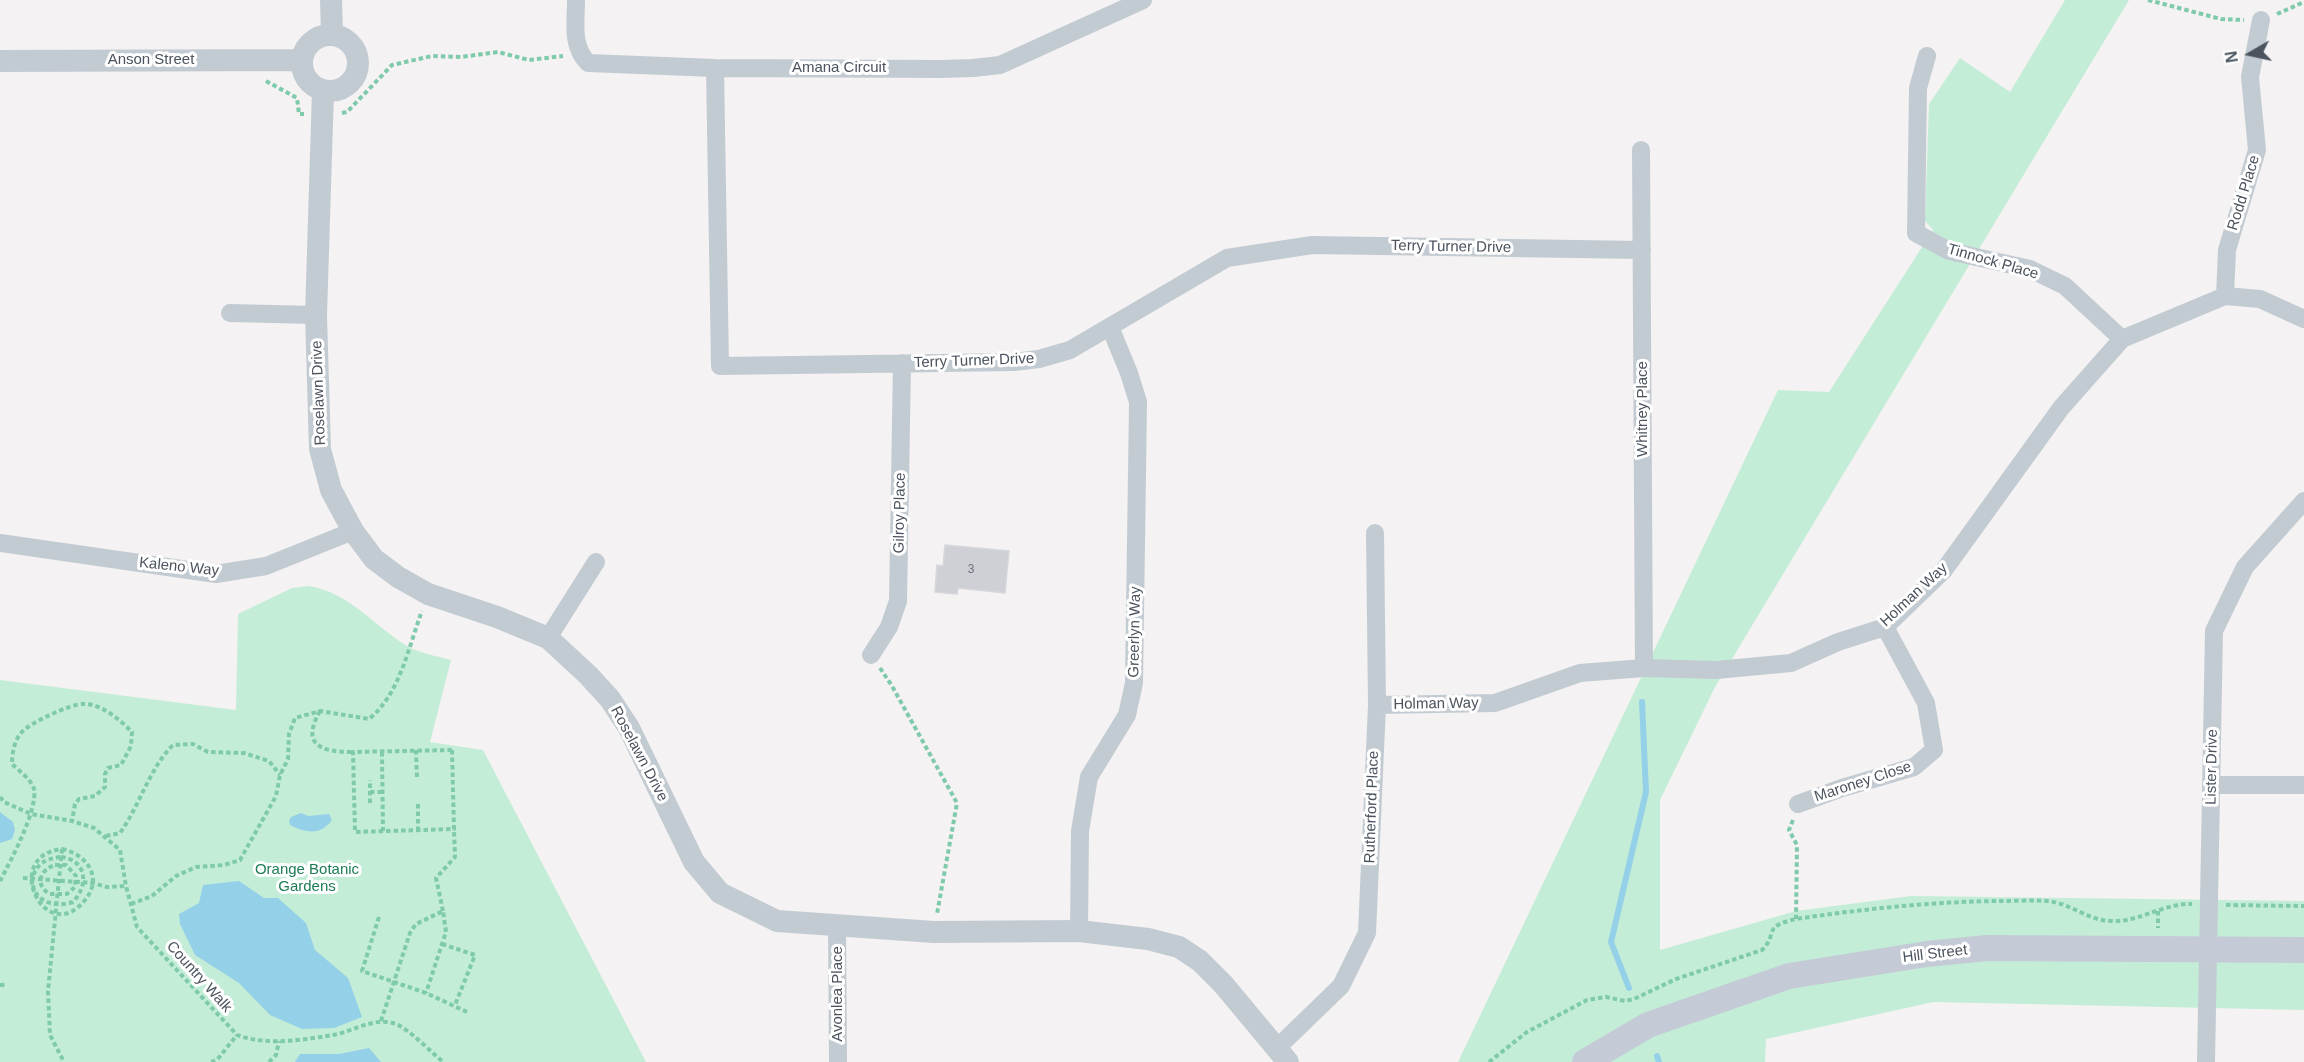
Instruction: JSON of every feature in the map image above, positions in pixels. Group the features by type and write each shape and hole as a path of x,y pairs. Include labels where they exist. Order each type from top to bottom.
{"main road":[{"name":"Hill Street","path":"1585,1062 1648,1025 1789,976 1927,954 1987,948 2304,950"}],"street":[{"path":"331,0 332,34"},
{"path":"576,0 576,41 579,54"},
{"name":"Amana Circuit","path":"579,54 588,63 715,68 973,68 1000,64 1143,0"},
{"name":"Rodd Place","path":"2225,296 2227,250 2258,150 2250,77 2261,20"},
{"path":"332,34 343,37 351,44 357,53 359,64 357,74 350,83 341,89 323,91 315,87 304,76 302,60 303,53 311,41 332,34"},
{"name":"Tinnock Place","path":"1927,56 1918,88 1916,233 1949,251 2030,269 2065,286 2122,339"},
{"name":"Anson Street","path":"0,61 302,60"},
{"name":"Terry Turner Drive","path":"715,68 720,366 1014,362 1039,359 1070,350 1227,258 1312,245 1642,250"},
{"name":"Roselawn Drive","path":"323,91 316,315 320,449 331,490 352,531 374,559 398,577 428,594 497,616 548,638 610,699 629,728 694,862 720,892 777,921 934,932 1079,931 1148,939 1179,947 1200,961 1223,984 1282,1055"},
{"name":"Whitney Place","path":"1641,150 1644,668"},
{"name":"Holman Way","path":"1377,705 1495,703 1580,673 1644,668 1716,670 1791,663 1838,642 1885,627 1944,570 2061,408 2122,339 2225,296 2260,299 2304,319"},
{"path":"230,313 316,315"},
{"name":"Greerlyn Way","path":"1079,931 1080,831 1089,777 1127,715 1134,683 1138,402 1110,327"},
{"name":"Gilroy Place","path":"871,655 889,627 898,601 902,363"},
{"name":"Lister Drive","path":"2206,1062 2214,631 2245,567 2302,506"},
{"name":"Kaleno Way","path":"0,543 216,574 266,566 352,531"},
{"name":"Rutherford Place","path":"1282,1055 1341,986 1367,933 1377,705 1375,533"},
{"path":"548,638 596,562"},
{"name":"Maroney Close","path":"1798,804 1842,788 1914,767 1934,750 1926,703 1885,627"},
{"path":"2211,785 2304,785"},
{"name":"Avonlea Place","path":"837,926 838,1062"}],"path":[{"path":"2148,0 2221,19 2261,20 2304,2"},
{"path":"321,114 347,112 392,65 432,56 461,57 498,52 529,60 579,54"},
{"path":"131,904 152,896 176,876 196,867 224,866 240,860 276,796 280,775 288,759 288,734 295,718 320,711 369,719 382,709 394,691 428,594"},
{"path":"871,655 892,686 957,803 934,932"},
{"path":"0,881 31,814 34,789 26,776 12,764 12,752 20,734 33,723 71,706 85,704 105,710 122,721 132,732 131,746 121,765 108,768 105,774 105,788 94,796 79,800 75,804 72,821"},
{"path":"320,711 312,725 312,737 318,747 330,752 452,750 455,857 436,878 446,932 426,993"},
{"path":"105,837 120,833 126,825 161,756 173,745 193,744 208,752 244,753 269,761 280,775"},
{"path":"416,750 417,778"},
{"path":"353,752 355,832 454,829"},
{"path":"382,752 383,831"},
{"path":"370,780 370,803"},
{"path":"370,792 382,792"},
{"name":"Country Walk","path":"0,797 4,802 31,814 72,821 94,828 120,850 126,886 137,927 237,1035"},
{"path":"418,804 418,830"},
{"path":"1796,919 1797,845 1789,830 1798,804"},
{"path":"34,904 39,908 56,913 71,911 78,908 91,892 93,883 89,867 76,853 62,849 47,850 35,856"},
{"path":"62,849 48,992 50,1035 64,1062"},
{"path":"61,857 77,863 84,875 82,890 73,902 56,904 36,895 32,879 39,864 50,858 61,857"},
{"path":"60,865 70,868 77,882 72,891 63,896 57,896 45,891 40,879 49,867 60,865"},
{"path":"24,872 24,885"},
{"path":"23,878 93,883 107,887 126,886"},
{"path":"2210,905 2304,906"},
{"path":"381,1021 410,933 416,924 443,911"},
{"path":"379,917 362,971 426,993 467,1012"},
{"path":"442,944 475,955 454,1006"},
{"path":"211,1062 217,1060 237,1035 249,1040 279,1041 335,1035 381,1021 400,1026 443,1062"},
{"path":"269,1062 276,1055 279,1041"}],"green space":[{"path":"2065,0 2129,0 1715,687 1660,800 1660,950 1796,911 1911,896 2304,901 2304,1010 1933,1002 1766,1039 1765,1062 1458,1062 1778,390 1829,392 1933,230 1925,221 1929,104 1960,58 2010,92"},
{"name":"Orange Botanic Gardens","path":"309,586 337,595 407,646 451,660 430,742 483,750 646,1062 0,1062 0,680 236,710 238,614 292,588"}],"water":[{"path":"0,812 13,822 15,830 12,839 0,843"},
{"path":"301,813 308,816 329,814 332,820 318,831 302,830 290,825 289,821 291,817"},
{"path":"239,881 264,898 278,898 306,923 315,950 348,978 362,1017 334,1028 302,1029 270,1015 239,983 195,955 180,924 179,914 199,903 203,885"},
{"path":"369,1048 381,1062 295,1062 300,1054 339,1054"}],"building":[{"path":"945,545 1009,551 1005,593 958,588 957,594 935,592 937,565 943,566"}],"waterway":[{"path":"1629,988 1611,942 1646,792 1642,702"},
{"path":"1657,1056 1659,1062"}]}
